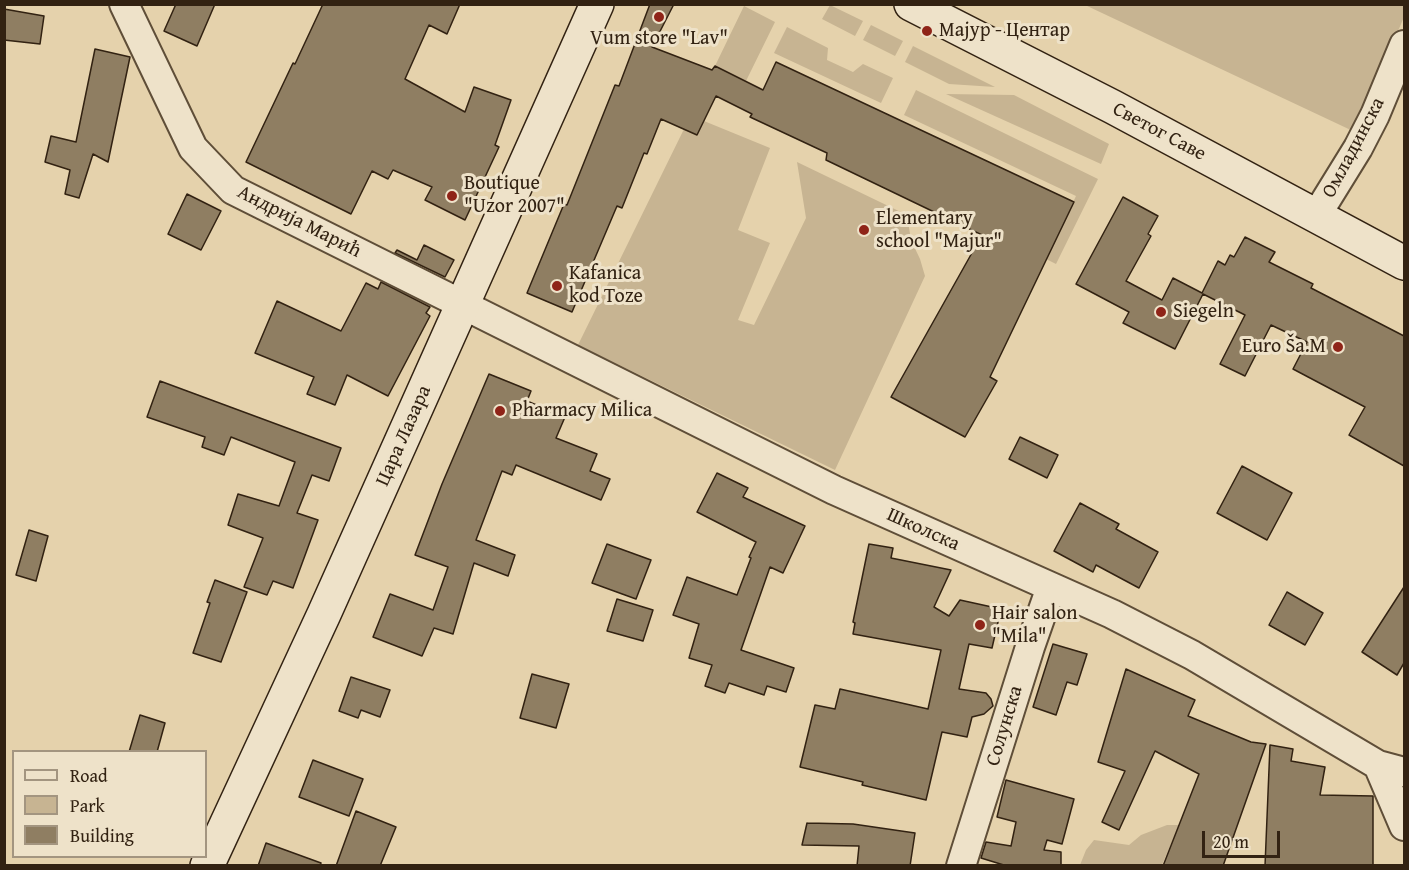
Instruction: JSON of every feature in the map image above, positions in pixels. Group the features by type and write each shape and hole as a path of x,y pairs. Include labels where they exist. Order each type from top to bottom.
{"street":[{"name":"Андрија Марић","path":"124,4 193,148 233,190 462,305"},
{"name":"Цара Лазара","path":"207,866 324,614 597,4"},
{"name":"Светог Саве","path":"911,4 1113,107 1404,263"},
{"name":"Омладинска","path":"1316,216 1358,148 1375,115 1404,45"},
{"name":"Школска","path":"462,305 834,490 1112,614 1192,655 1391,769"},
{"name":"Солунска","path":"961,866 1051,587"},
{"path":"1391,769 1404,826"}],"green space":[{"path":"1404,4 1404,17 1355,132 1085,5"},
{"path":"830,5 863,21 855,36 822,19"},
{"path":"744,6 775,22 746,81 715,66"},
{"path":"871,25 903,41 895,56 863,40"},
{"path":"787,27 828,48 827,60 853,72 863,64 893,78 881,103 774,53"},
{"path":"913,46 995,87 949,84 905,62"},
{"path":"916,90 1098,179 1056,264 1046,259 1076,196 904,115"},
{"path":"946,94 1014,95 1109,144 1101,164"},
{"path":"704,121 770,148 738,230 770,243 738,320 754,325 806,218 797,162 907,215 911,240 925,276 835,470 578,345 684,129 697,135"},
{"path":"1167,825 1179,825 1162,865 1080,865 1086,850 1094,840 1129,845 1141,835"}],"building":[{"path":"176,4 215,4 197,46 164,31"},
{"path":"323,4 460,4 447,34 429,25 405,79 465,112 474,87 511,100 495,145 499,147 465,220 425,200 432,187 393,170 388,179 372,171 351,214 246,162"},
{"path":"650,4 674,4 652,47 712,70 715,66 763,90 776,62 1074,202 990,377 997,381 965,437 891,397 982,235 826,160 827,153 750,117 752,114 716,96 697,135 661,119 647,154 644,153 622,208 617,206 572,312 527,293 564,204 567,205 615,85 619,86"},
{"path":"4,9 44,16 40,44 4,40"},
{"path":"95,49 130,57 108,162 93,154 79,198 65,194 70,170 45,162 51,136 76,142"},
{"path":"187,194 221,211 201,250 168,234"},
{"path":"1123,197 1158,216 1148,234 1151,236 1126,281 1162,300 1173,278 1202,293 1218,261 1225,265 1230,255 1234,257 1245,237 1275,252 1269,262 1313,284 1311,288 1404,336 1404,466 1349,435 1365,407 1293,369 1307,342 1271,325 1245,376 1220,364 1245,315 1203,294 1175,349 1123,323 1129,312 1076,284"},
{"path":"424,245 454,260 445,277 395,253 397,250 417,260"},
{"path":"381,282 430,307 426,313 430,316 388,396 347,375 335,405 307,394 314,377 255,353 277,301 341,331 366,283 378,289"},
{"path":"489,374 531,391 527,401 565,417 556,438 597,454 590,471 610,479 601,500 516,465 512,475 502,471 476,540 515,555 508,576 474,563 453,634 434,628 422,656 373,637 390,594 433,610 448,567 415,555 442,484"},
{"path":"160,381 341,448 329,481 312,475 297,513 318,520 293,588 273,581 267,595 244,587 263,538 228,525 238,494 279,506 295,462 231,437 224,455 202,447 205,437 147,417"},
{"path":"1020,437 1058,455 1047,478 1009,459"},
{"path":"1242,466 1292,493 1267,540 1217,513"},
{"path":"717,473 748,488 743,497 805,526 783,573 770,567 741,650 794,668 786,692 767,686 764,695 729,683 725,693 705,686 712,665 689,658 699,624 673,615 687,577 737,595 756,542 697,512"},
{"path":"1080,503 1119,524 1116,529 1158,552 1139,588 1096,565 1093,572 1054,551"},
{"path":"29,530 48,536 36,581 16,575"},
{"path":"607,544 651,560 636,599 592,583"},
{"path":"869,544 893,548 891,558 951,570 934,607 949,616 960,600 1001,609 992,648 969,644 959,689 986,693 993,706 984,714 972,717 967,737 942,732 926,800 800,767 815,705 835,709 840,689 928,709 941,650 853,634 855,623 853,622"},
{"path":"215,580 247,592 221,662 193,653 210,603 207,602"},
{"path":"1404,587 1404,663 1397,675 1362,652"},
{"path":"1287,592 1323,613 1305,645 1269,625"},
{"path":"617,599 653,610 643,641 607,631"},
{"path":"1053,644 1087,654 1077,685 1067,682 1056,715 1033,707"},
{"path":"1126,669 1195,700 1188,716 1251,742 1266,744 1223,866 1163,866 1199,774 1155,751 1119,830 1102,822 1125,771 1098,762"},
{"path":"532,674 569,684 556,728 520,718"},
{"path":"351,677 390,690 380,717 361,710 358,718 339,711"},
{"path":"140,715 165,723 158,750 130,750"},
{"path":"1270,745 1293,749 1291,761 1325,767 1320,795 1373,796 1373,866 1265,866"},
{"path":"313,760 363,779 349,816 299,797"},
{"path":"1006,780 1074,799 1062,844 1047,840 1044,850 1061,852 1061,866 1007,866 981,858 986,842 1011,846 1016,822 997,817"},
{"path":"356,811 396,827 380,866 336,866"},
{"path":"807,823 853,824 915,833 910,866 857,866 859,846 802,845"},
{"path":"266,843 321,863 320,866 258,866"}],"place":[{"name":"Vum store \"Lav\"","path":"659,17"},
{"name":"Мајур - Центар","path":"927,31"},
{"name":"Boutique \"Uzor 2007\"","path":"452,196"},
{"name":"Elementary school \"Majur\"","path":"864,230"},
{"name":"Kafanica kod Toze","path":"557,286"},
{"name":"Siegeln","path":"1161,312"},
{"name":"Euro Ša.M","path":"1338,347"},
{"name":"Pharmacy Milica","path":"500,411"},
{"name":"Hair salon \"Mila\"","path":"980,625"}]}
